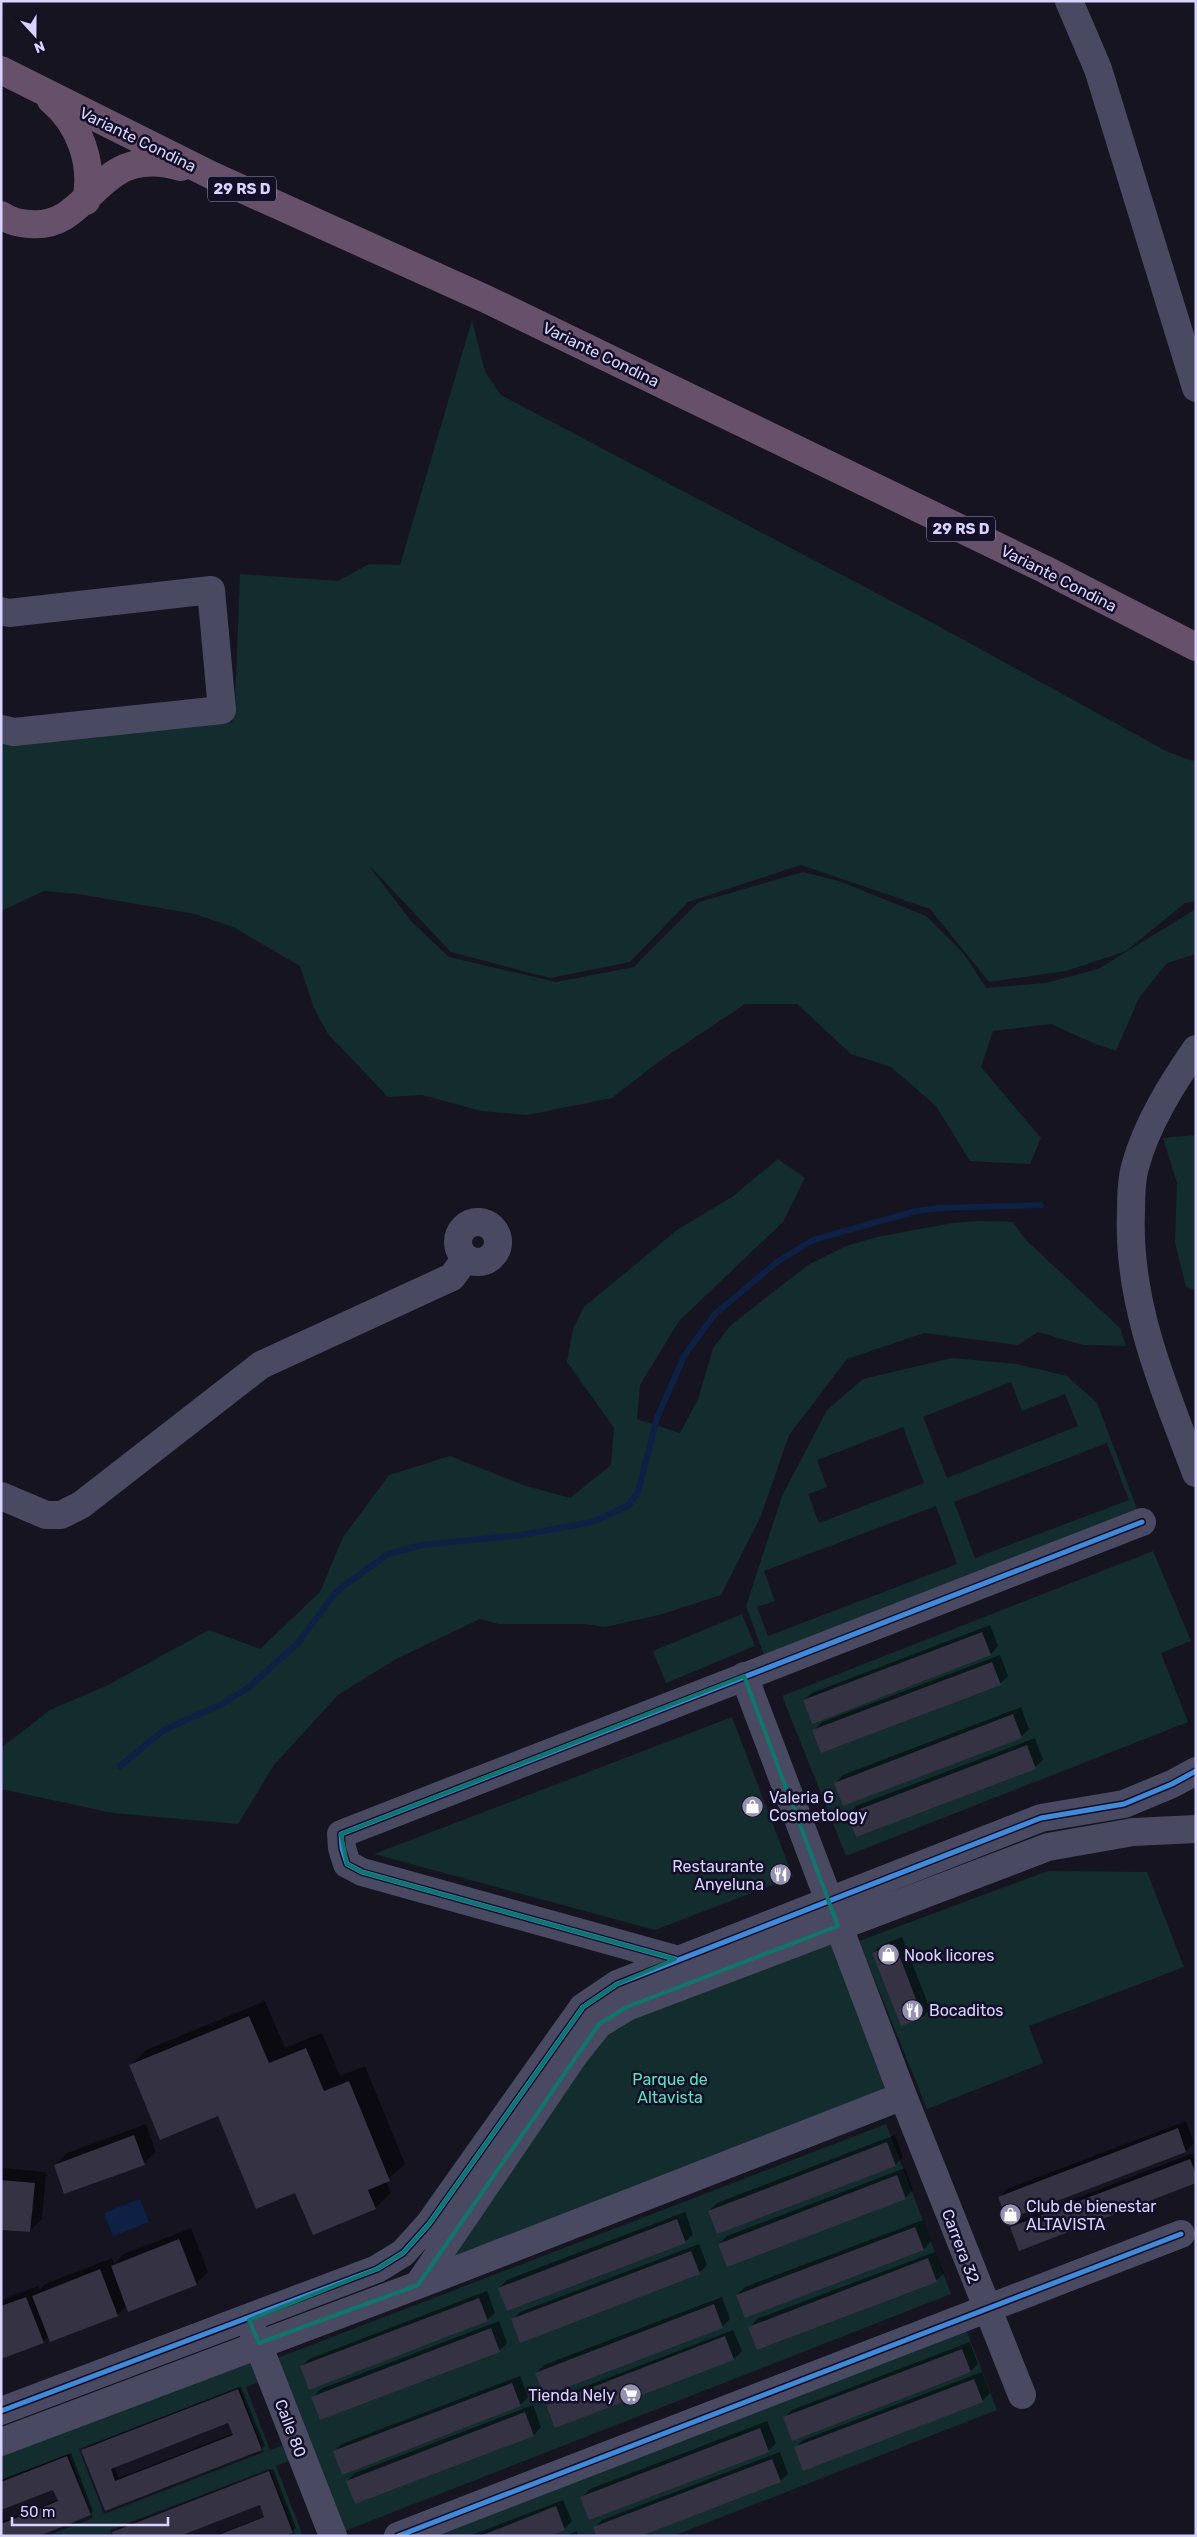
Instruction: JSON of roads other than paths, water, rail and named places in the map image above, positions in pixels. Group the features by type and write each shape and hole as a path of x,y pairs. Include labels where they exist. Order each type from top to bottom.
{"highway":[{"name":"Variante Condina","path":"1,70 211,175 495,303 1044,569 1196,648"},
{"path":"38,90 60,109 77,132 84,150 88,169 89,189 86,201"},
{"path":"1,215 11,222 48,224 56,222 86,201 117,172 140,164 164,162 211,175"}],"street":[{"path":"1069,1 1098,69 1196,388"},
{"path":"1,611 9,613 211,590 222,710 14,732 1,729"},
{"path":"1196,1048 1163,1102 1135,1167 1130,1222 1134,1277 1145,1331 1196,1473"},
{"path":"1,1496 46,1516 61,1515 81,1505 261,1365 452,1277 466,1258"},
{"path":"675,1959 362,1872 347,1864 342,1848 341,1834 1142,1522"},
{"name":"Carrera 32","path":"756,1671 828,1900 986,2309 1022,2395"},
{"path":"1,2442 254,2332 377,2269 403,2253 429,2224 583,2007 617,1984 675,1959 1041,1818 1124,1804 1172,1784 1196,1771"},
{"path":"418,2285 575,2054 599,2024 627,2007 1048,1847 1133,1832 1196,1829"},
{"path":"1,2412 254,2332 418,2285 903,2096"},
{"path":"398,2536 1181,2234"},
{"name":"Calle 80","path":"254,2332 333,2536"}],"water":[{"path":"140,2199 149,2222 113,2236 104,2213"}],"waterway":[{"path":"120,1766 164,1730 222,1704 248,1688 298,1643 337,1591 388,1554 422,1545 522,1535 592,1522 629,1505 638,1492 657,1418 684,1356 715,1314 777,1262 813,1240 916,1211 938,1208 1041,1205"}],"place":[{"name":"Valeria G Cosmetology","path":"753,1806"},
{"name":"Restaurante Anyeluna","path":"780,1875"},
{"name":"Nook licores","path":"888,1955"},
{"name":"Bocaditos","path":"913,2010"},
{"name":"Club de bienestar ALTAVISTA","path":"1010,2215"},
{"name":"Tienda Nely","path":"631,2395"}],"park label":[{"name":"Parque de Altavista","path":"670,2088"}]}
